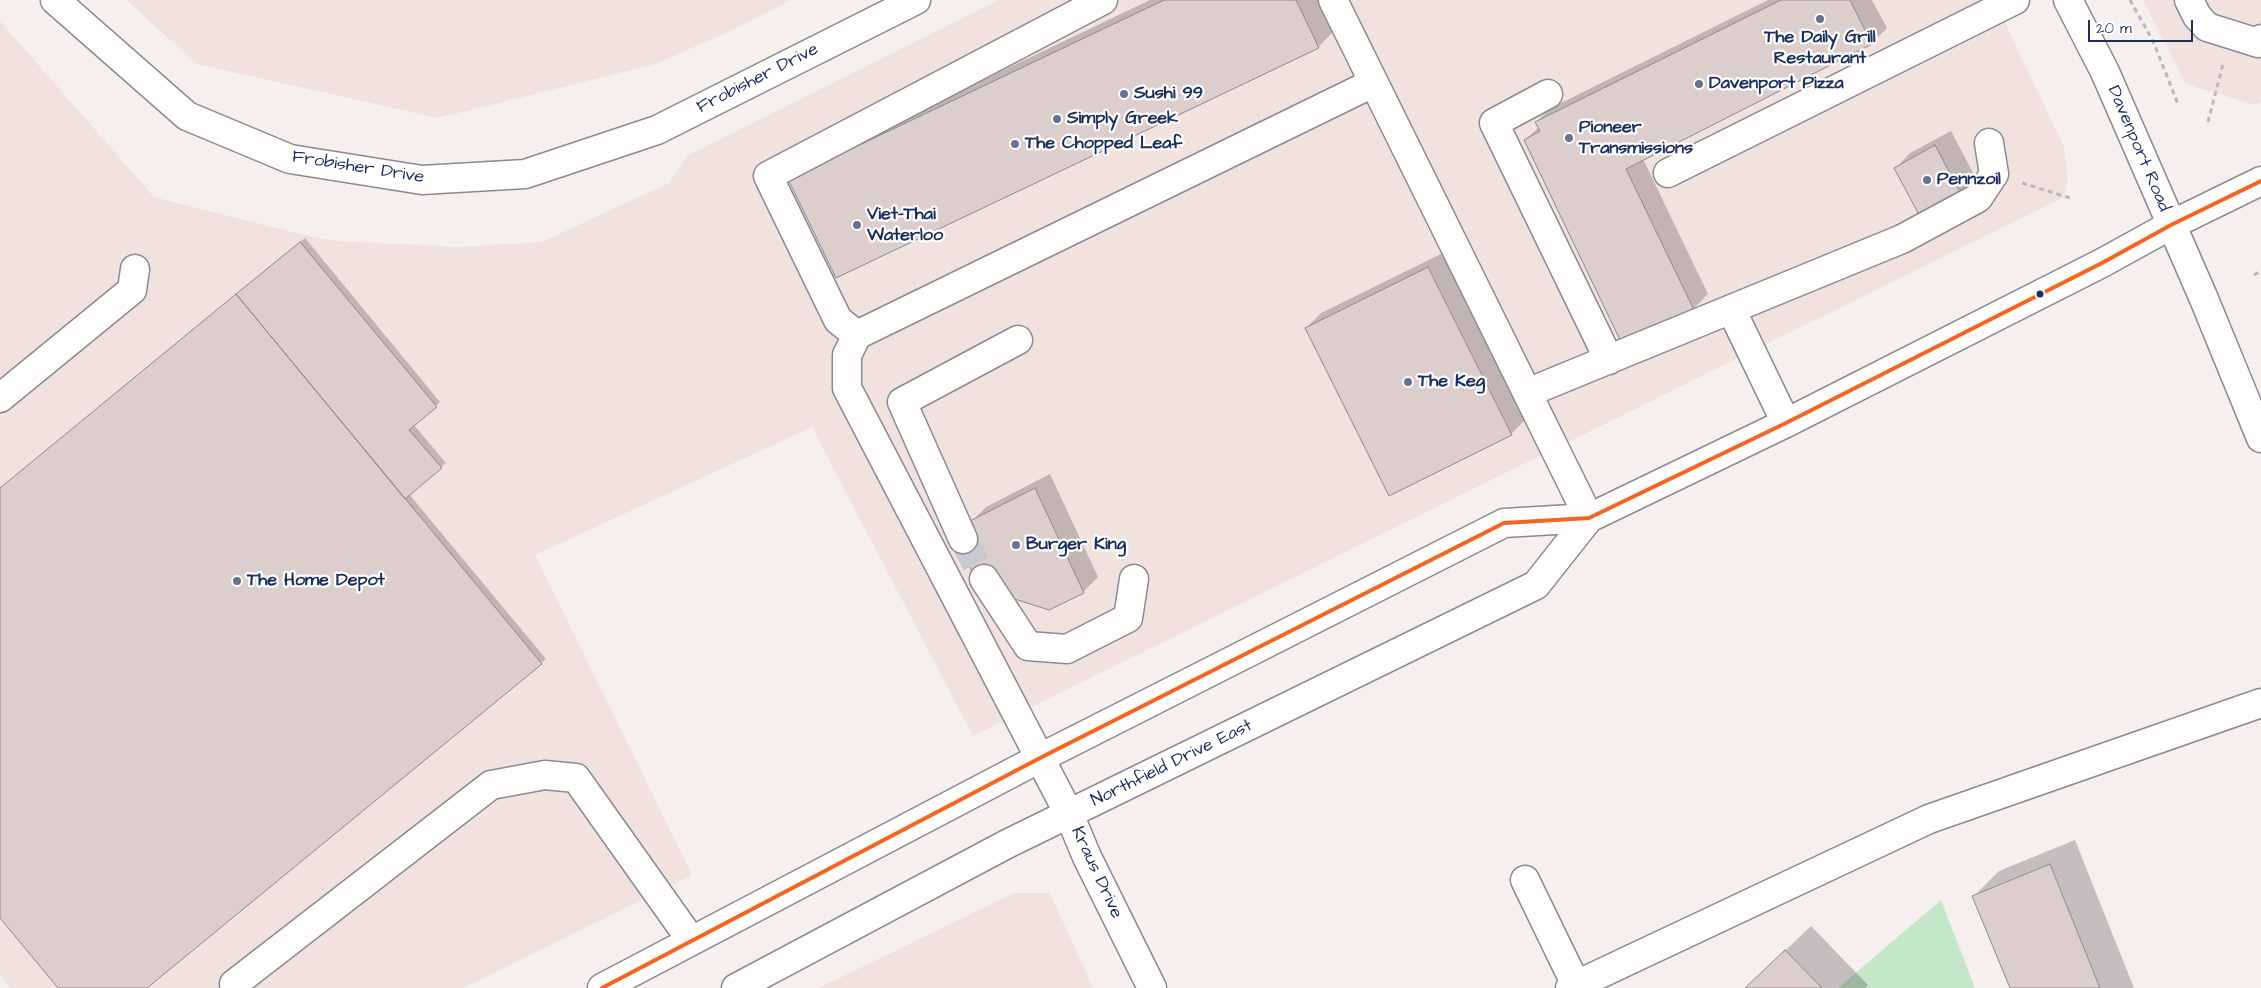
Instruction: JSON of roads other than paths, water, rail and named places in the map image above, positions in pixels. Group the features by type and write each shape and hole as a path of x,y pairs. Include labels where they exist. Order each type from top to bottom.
{"main road":[{"name":"Frobisher Drive","path":"54,0 187,116 290,159 422,180 524,174 657,130 916,0"},
{"path":"1103,0 768,176 838,320 857,335 1373,83"},
{"path":"1333,0 1589,518"},
{"path":"1668,173 2015,0"},
{"name":"Davenport Road","path":"2068,0 2105,72 2204,299 2261,438"},
{"path":"2189,0 2197,16 2207,28 2258,43 2261,39"},
{"path":"1548,94 1494,123 1608,360"},
{"path":"1527,393 1902,239 1978,198 1994,174 1989,143"},
{"name":"Northfield Drive East","path":"602,988 1040,758 1504,523 1589,518 1786,423 2102,263 2171,225 2261,181"},
{"path":"0,398 132,290 135,269"},
{"path":"1731,309 1786,423"},
{"name":"Kraus Drive","path":"857,335 847,355 847,388 1069,814 1087,857 1152,988"},
{"path":"963,539 902,402 1018,340"},
{"name":"Northfield Drive East","path":"736,988 1007,844 1536,585 1589,518"},
{"path":"984,580 1028,646 1067,649 1128,618 1134,579"},
{"path":"1525,880 1573,986 1929,819 2261,703"},
{"path":"234,984 491,785 545,775 576,778 691,940"}],"tunnel":[{"path":"963,539 984,579"}],"place":[{"name":"The Daily Grill Restaurant","path":"1820,19"},
{"name":"Davenport Pizza","path":"1699,84"},
{"name":"Sushi 99","path":"1124,94"},
{"name":"Simply Greek","path":"1057,119"},
{"name":"Pioneer Transmissions","path":"1569,138"},
{"name":"The Chopped Leaf","path":"1015,144"},
{"name":"Pennzoil","path":"1927,180"},
{"name":"Viet-Thai Waterloo","path":"857,225"},
{"name":"The Keg","path":"1408,382"},
{"name":"Burger King","path":"1016,545"},
{"name":"The Home Depot","path":"237,581"}]}
